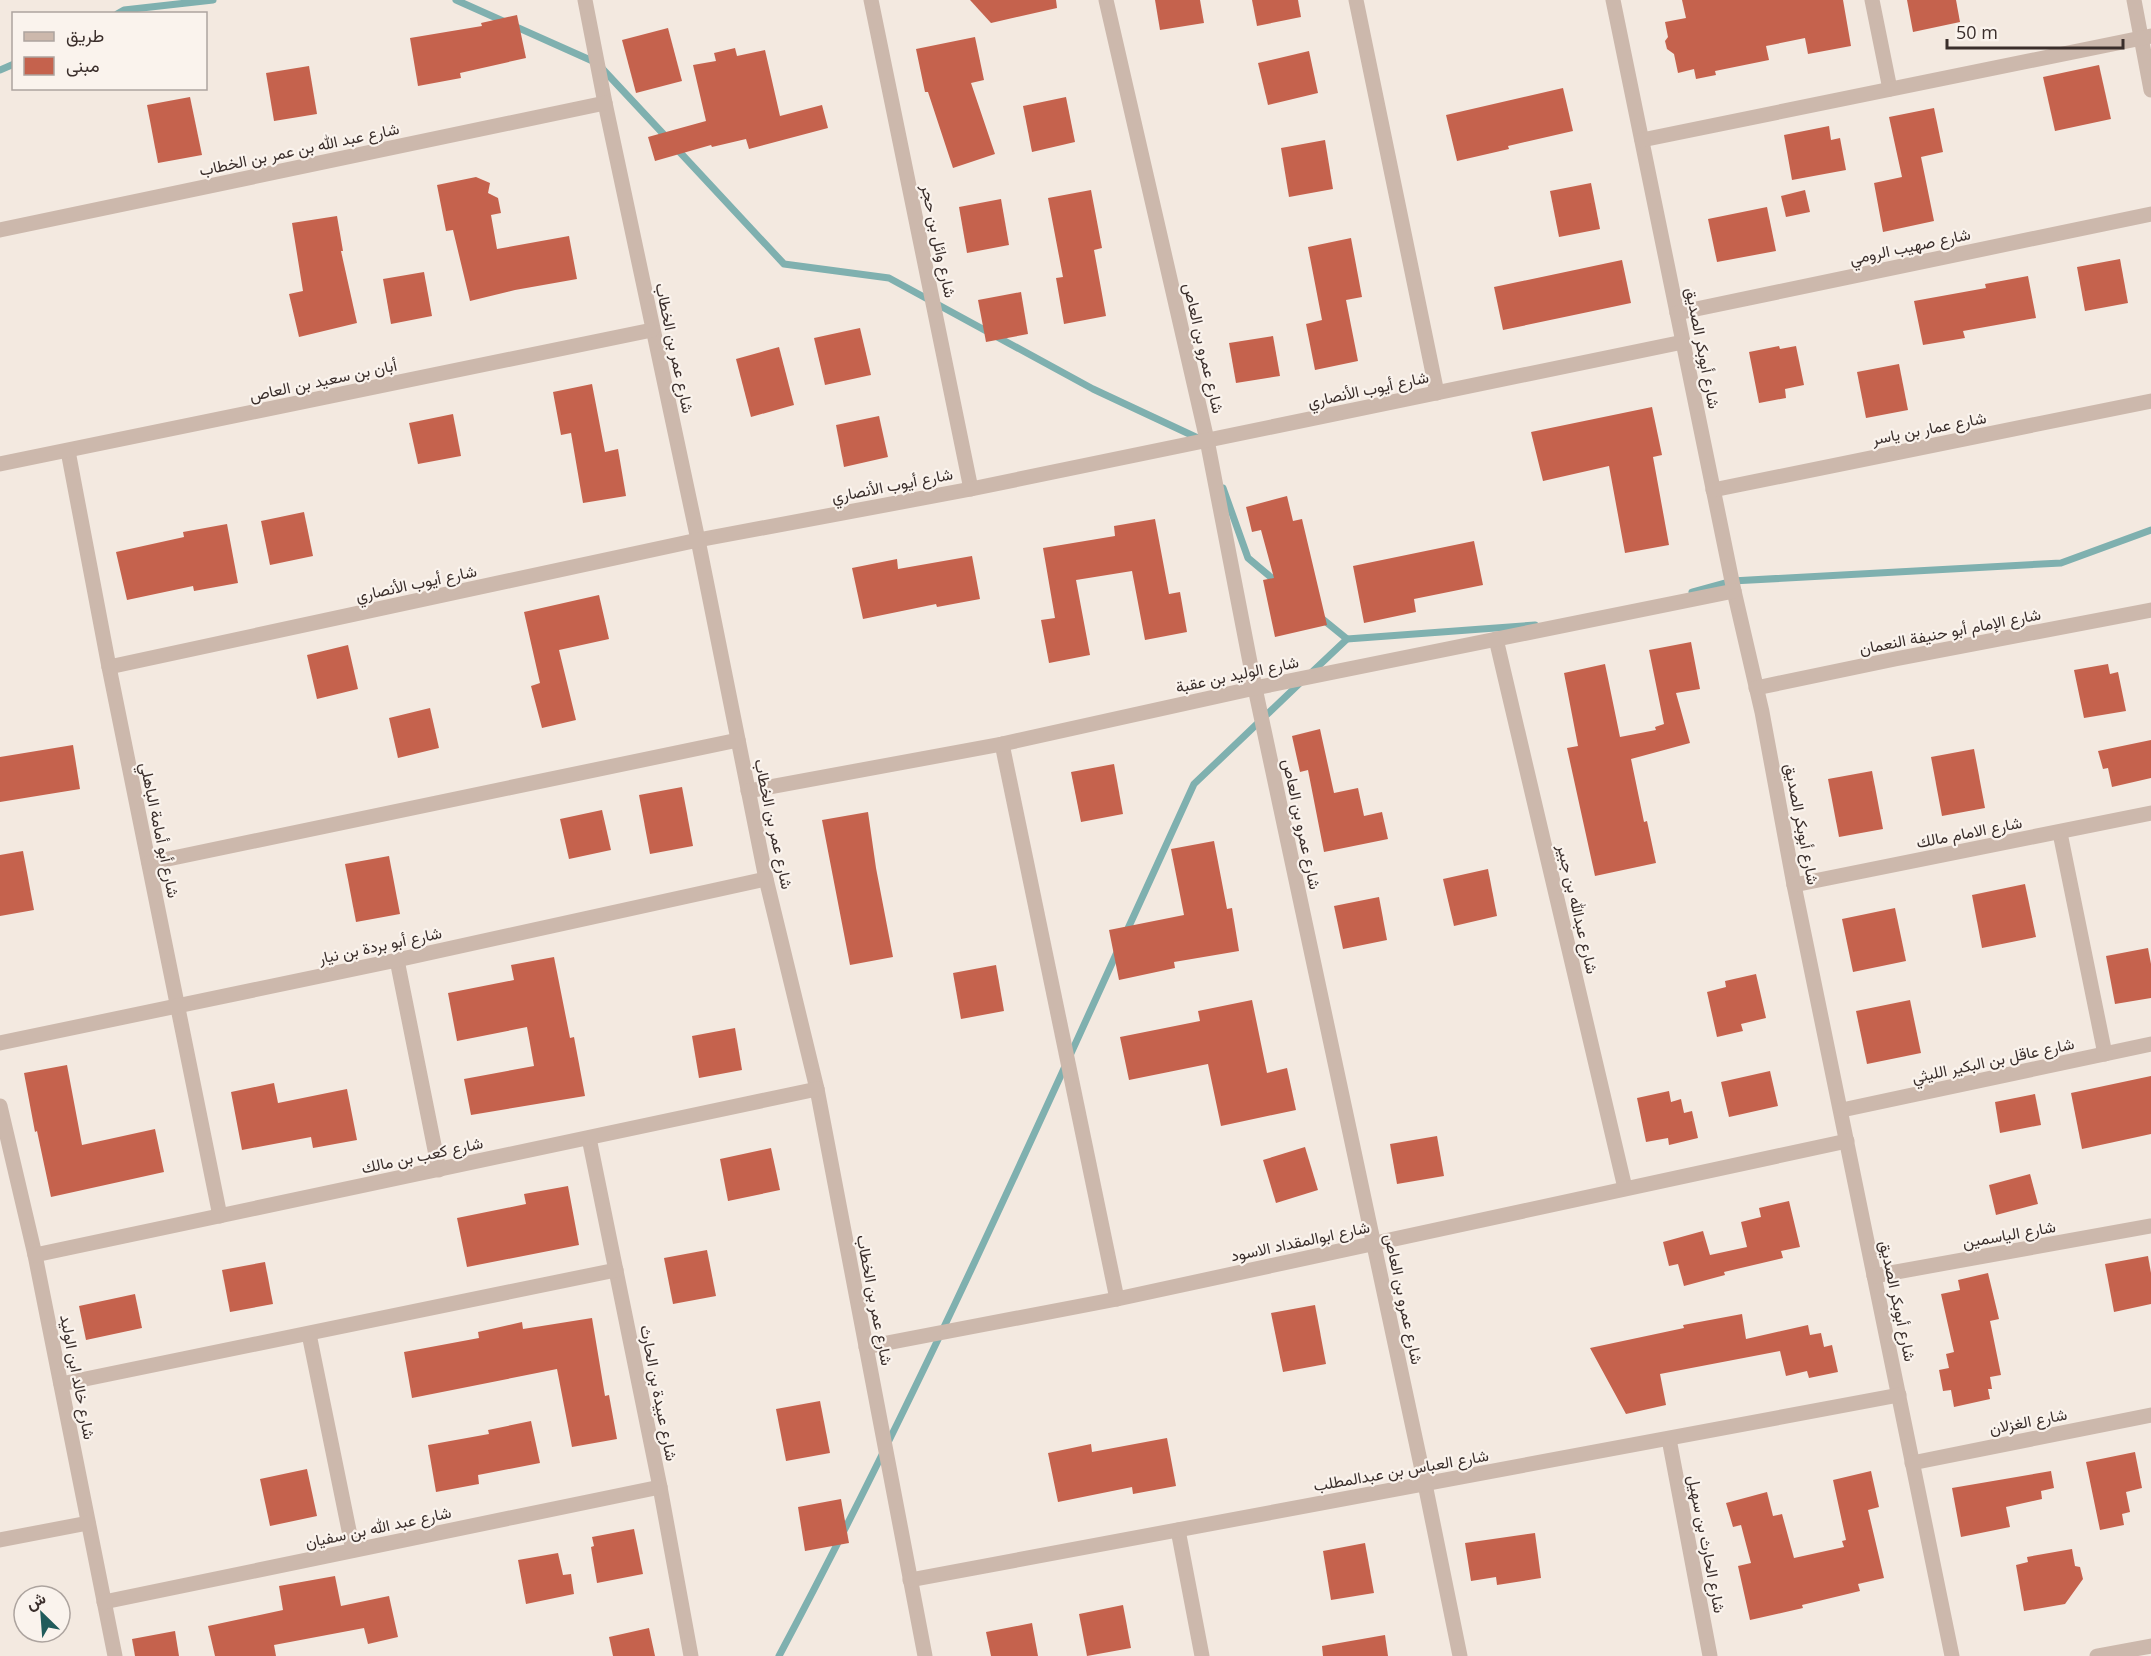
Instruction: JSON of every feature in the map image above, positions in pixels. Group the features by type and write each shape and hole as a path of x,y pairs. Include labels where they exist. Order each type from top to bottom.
{"street":[{"name":"شارع عمر بن الخطاب","path":"585,0 604,103 698,540 766,879 816,1089 924,1656"},
{"name":"شارع وائل بن حجر","path":"871,0 971,489"},
{"name":"شارع عمرو بن العاص","path":"1106,0 1207,440 1255,688 1460,1656"},
{"path":"1356,0 1437,393"},
{"name":"شارع أبوبكر الصديق","path":"1613,0 1713,490 1756,688 1794,885 1842,1110 1952,1656"},
{"path":"1872,0 1890,89"},
{"path":"2134,0 2146,37 2151,90"},
{"path":"1642,140 2146,37"},
{"name":"شارع عبد الله بن عمر بن الخطاب","path":"0,230 604,103"},
{"name":"شارع صهيب الرومي","path":"1677,313 2151,214"},
{"name":"أبان بن سعيد بن العاص","path":"0,464 652,330"},
{"name":"شارع أيوب الأنصاري","path":"109,667 698,540 971,489 1683,342"},
{"name":"شارع عمار بن ياسر","path":"1713,490 2151,401"},
{"name":"شارع أبو أمامة الباهلي","path":"68,451 109,667 220,1216"},
{"name":"شارع الوليد بن عقبة","path":"748,791 1002,744 1255,688 1734,591"},
{"name":"شارع الإمام أبو حنيفة النعمان","path":"1756,688 2151,610"},
{"name":"شارع عبدالله بن جبير","path":"1496,639 1625,1188"},
{"path":"149,863 738,740"},
{"path":"1002,744 1117,1299"},
{"name":"شارع الامام مالك","path":"1794,885 2151,813"},
{"path":"2060,832 2105,1054"},
{"name":"شارع أبو بردة بن نيار","path":"0,1043 397,960 766,879"},
{"path":"397,960 439,1170"},
{"name":"شارع عاقل بن البكير الليثي","path":"1842,1110 2151,1044"},
{"name":"شارع كعب بن مالك","path":"35,1255 816,1089"},
{"name":"شارع خالد ابن الوليد","path":"0,1106 35,1255 115,1656"},
{"name":"شارع عبيدة بن الحارث","path":"589,1138 660,1487 691,1656"},
{"name":"شارع ابوالمقداد الاسود","path":"866,1347 1117,1299 1847,1141"},
{"name":"شارع الياسمين","path":"1874,1276 2151,1226"},
{"path":"61,1384 616,1270"},
{"path":"309,1334 353,1550"},
{"name":"شارع العباس بن عبدالمطلب","path":"910,1580 1899,1395"},
{"name":"شارع الغزلان","path":"1912,1463 2151,1415"},
{"name":"شارع الحارث بن سهيل","path":"1669,1439 1710,1656"},
{"name":"شارع عبد الله بن سفيان","path":"104,1602 660,1487"},
{"path":"0,1540 88,1523"},
{"path":"1178,1530 1202,1656"},
{"path":"2097,1656 2151,1646"}],"building":[{"path":"970,0 1056,0 1057,8 991,23"},
{"path":"1155,0 1200,0 1204,23 1160,30"},
{"path":"1252,0 1298,0 1301,17 1257,26"},
{"path":"1682,0 1843,0 1851,46 1808,54 1805,38 1766,46 1769,60 1715,71 1716,75 1696,79 1694,69 1678,73 1674,54 1667,49 1665,41 1668,37 1665,22 1686,18"},
{"path":"1907,0 1956,0 1960,22 1913,32"},
{"path":"517,15 526,58 460,73 461,78 418,86 410,38 482,26 481,23"},
{"path":"668,28 682,81 636,93 622,40"},
{"path":"975,37 984,80 971,83 995,154 953,168 928,92 925,92 916,49"},
{"path":"735,48 737,56 765,50 780,116 822,105 828,128 749,149 746,139 712,147 711,145 655,161 648,137 706,121 693,65 716,61 714,53"},
{"path":"1309,51 1318,93 1268,105 1258,63"},
{"path":"2099,65 2111,119 2055,131 2043,77"},
{"path":"309,66 317,114 274,121 266,73"},
{"path":"1563,88 1573,131 1457,161 1446,115"},
{"path":"190,97 202,155 158,163 147,105"},
{"path":"1066,97 1075,142 1032,152 1023,106"},
{"path":"1934,108 1943,152 1921,157 1934,221 1883,232 1874,183 1902,177 1889,117"},
{"path":"1829,126 1831,140 1840,138 1846,170 1792,180 1784,135"},
{"path":"1325,140 1333,189 1289,197 1281,148"},
{"path":"476,177 490,183 488,193 498,198 501,213 491,215 497,249 569,236 577,279 470,301 453,230 446,231 437,185"},
{"path":"1591,183 1600,229 1559,237 1550,191"},
{"path":"1091,190 1102,248 1094,250 1106,316 1064,324 1056,278 1063,277 1048,198"},
{"path":"1805,190 1810,212 1786,217 1781,196"},
{"path":"1001,199 1009,245 967,253 959,207"},
{"path":"1767,207 1776,251 1717,262 1708,219"},
{"path":"337,216 343,251 341,251 357,323 299,337 289,294 303,291 292,223"},
{"path":"1351,238 1362,297 1346,300 1358,361 1315,370 1306,324 1322,320 1308,247"},
{"path":"2120,259 2128,303 2085,311 2077,267"},
{"path":"1622,260 1631,303 1503,330 1494,287"},
{"path":"424,272 432,316 391,324 383,279"},
{"path":"2028,276 2036,318 1963,331 1965,338 1923,345 1914,301 1986,288 1985,284"},
{"path":"1021,292 1028,334 986,342 978,300"},
{"path":"860,328 871,375 825,385 814,338"},
{"path":"1273,336 1280,376 1236,383 1229,343"},
{"path":"1779,346 1780,349 1796,346 1804,385 1785,389 1786,398 1759,403 1749,352"},
{"path":"779,347 794,405 751,417 736,359"},
{"path":"1899,364 1908,410 1866,418 1857,372"},
{"path":"592,384 605,452 618,449 626,496 583,503 571,433 561,435 553,392"},
{"path":"1652,407 1662,455 1653,457 1669,545 1625,553 1609,466 1543,481 1531,432"},
{"path":"453,414 461,456 418,464 409,423"},
{"path":"879,416 888,457 844,467 836,425"},
{"path":"1287,496 1293,521 1302,519 1327,625 1275,637 1263,580 1274,578 1261,530 1252,532 1246,507"},
{"path":"304,512 313,556 270,565 261,521"},
{"path":"1155,519 1169,594 1180,592 1187,632 1145,640 1132,571 1076,580 1090,655 1049,663 1041,620 1055,618 1043,548 1115,536 1114,526"},
{"path":"227,524 238,583 194,591 193,586 127,600 116,552 184,537 183,532"},
{"path":"1474,541 1483,585 1414,599 1416,612 1364,623 1353,566"},
{"path":"972,556 980,599 937,607 936,604 863,619 852,568 897,559 898,569"},
{"path":"599,595 609,639 559,650 576,720 542,728 531,686 540,683 524,612"},
{"path":"1691,642 1700,689 1676,693 1690,743 1631,759 1644,822 1647,821 1656,863 1595,876 1567,748 1578,746 1564,673 1605,664 1620,737 1656,730 1655,727 1664,724 1649,650"},
{"path":"348,645 358,689 317,699 307,655"},
{"path":"2108,664 2110,674 2118,672 2126,711 2084,718 2074,670"},
{"path":"430,708 439,748 398,758 389,718"},
{"path":"1320,729 1334,793 1358,788 1364,816 1382,812 1388,839 1324,852 1308,770 1300,772 1292,736"},
{"path":"2151,740 2151,778 2112,787 2108,768 2103,769 2098,751"},
{"path":"73,745 80,789 0,802 0,757"},
{"path":"1974,749 1985,808 1942,816 1931,757"},
{"path":"1114,764 1123,814 1081,822 1071,772"},
{"path":"1872,771 1883,829 1839,837 1828,779"},
{"path":"682,787 693,846 650,854 639,795"},
{"path":"602,810 611,850 569,859 560,819"},
{"path":"868,812 893,957 850,965 822,820"},
{"path":"1214,841 1227,909 1232,908 1239,951 1174,962 1175,968 1119,980 1109,930 1184,915 1171,849"},
{"path":"23,851 34,910 0,916 0,855"},
{"path":"389,856 400,914 356,922 345,864"},
{"path":"1488,869 1497,916 1454,926 1443,879"},
{"path":"2025,884 2036,937 1982,948 1972,895"},
{"path":"1379,897 1387,940 1343,949 1334,906"},
{"path":"1895,908 1906,961 1853,972 1842,919"},
{"path":"2148,948 2151,964 2151,998 2115,1004 2106,956"},
{"path":"554,957 570,1038 574,1037 585,1096 471,1115 464,1079 534,1066 527,1027 457,1041 448,993 514,980 511,965"},
{"path":"996,965 1004,1011 961,1019 953,973"},
{"path":"1756,974 1766,1018 1741,1024 1743,1031 1717,1037 1707,992 1726,987 1725,981"},
{"path":"1252,1000 1267,1073 1287,1068 1296,1110 1221,1126 1208,1064 1129,1080 1120,1037 1200,1021 1198,1011"},
{"path":"1910,1000 1921,1053 1867,1064 1856,1011"},
{"path":"735,1028 742,1070 699,1078 692,1036"},
{"path":"67,1065 82,1145 155,1129 164,1172 51,1197 37,1131 35,1132 24,1073"},
{"path":"1770,1071 1778,1106 1729,1117 1721,1082"},
{"path":"2151,1076 2151,1134 2082,1149 2071,1093"},
{"path":"274,1083 278,1103 347,1089 357,1140 313,1148 311,1137 242,1150 231,1092"},
{"path":"1669,1091 1671,1102 1681,1099 1684,1113 1692,1111 1698,1138 1669,1145 1668,1138 1646,1142 1637,1098"},
{"path":"2035,1094 2041,1125 2000,1133 1995,1102"},
{"path":"1437,1136 1444,1176 1397,1184 1390,1144"},
{"path":"1305,1147 1318,1190 1276,1203 1263,1160"},
{"path":"771,1148 780,1190 728,1201 720,1159"},
{"path":"2030,1174 2038,1204 1996,1215 1989,1185"},
{"path":"568,1186 579,1245 467,1267 457,1218 526,1204 524,1194"},
{"path":"1789,1201 1800,1247 1781,1251 1783,1258 1724,1272 1725,1275 1684,1286 1678,1264 1669,1266 1663,1242 1703,1231 1710,1255 1747,1247 1741,1222 1761,1217 1759,1208"},
{"path":"707,1250 716,1296 673,1304 664,1258"},
{"path":"2148,1256 2151,1273 2151,1304 2114,1312 2105,1264"},
{"path":"265,1262 273,1304 230,1312 222,1270"},
{"path":"1988,1273 1999,1319 1990,1321 2001,1375 1990,1377 1992,1389 1988,1389 1990,1399 1954,1407 1951,1390 1943,1391 1939,1370 1949,1368 1946,1354 1954,1352 1941,1294 1960,1290 1958,1280"},
{"path":"135,1294 142,1328 86,1340 79,1306"},
{"path":"1315,1305 1326,1364 1283,1372 1271,1313"},
{"path":"1742,1314 1746,1339 1808,1325 1810,1335 1821,1333 1824,1347 1832,1345 1838,1372 1809,1378 1807,1371 1786,1376 1780,1351 1660,1374 1666,1405 1626,1414 1590,1348 1684,1328 1683,1325"},
{"path":"592,1318 605,1396 609,1395 617,1439 572,1447 557,1369 412,1398 404,1352 479,1338 478,1332 522,1322 523,1329"},
{"path":"820,1401 830,1453 786,1461 776,1409"},
{"path":"531,1421 540,1463 478,1475 479,1484 436,1492 428,1445 489,1434 488,1430"},
{"path":"1167,1438 1176,1486 1133,1494 1132,1487 1058,1502 1048,1453 1091,1444 1092,1452"},
{"path":"2135,1452 2142,1488 2126,1492 2130,1512 2122,1514 2124,1525 2100,1530 2086,1462"},
{"path":"307,1469 317,1516 270,1526 260,1479"},
{"path":"1871,1471 1879,1507 1868,1510 1884,1578 1858,1584 1860,1591 1802,1605 1803,1608 1750,1620 1738,1566 1751,1563 1741,1525 1733,1527 1726,1503 1767,1492 1773,1516 1782,1514 1794,1558 1844,1547 1842,1541 1846,1540 1833,1480"},
{"path":"2051,1471 2054,1488 2041,1491 2042,1499 2006,1507 2010,1527 1961,1537 1952,1488"},
{"path":"841,1499 849,1543 805,1551 798,1507"},
{"path":"634,1529 643,1574 597,1583 591,1547 594,1546 592,1537"},
{"path":"1535,1533 1541,1578 1497,1585 1496,1577 1471,1581 1465,1543"},
{"path":"1365,1543 1374,1593 1331,1600 1323,1551"},
{"path":"2072,1549 2075,1566 2080,1567 2083,1579 2065,1604 2024,1611 2016,1565 2028,1562 2027,1557"},
{"path":"558,1553 563,1575 571,1574 574,1594 526,1604 518,1560"},
{"path":"335,1576 341,1606 389,1596 398,1637 368,1644 364,1628 274,1645 276,1656 215,1656 208,1626 283,1610 279,1586"},
{"path":"1123,1605 1131,1648 1087,1656 1079,1614"},
{"path":"1032,1623 1038,1656 991,1656 986,1632"},
{"path":"649,1628 655,1656 613,1656 609,1637"},
{"path":"175,1631 179,1656 135,1656 132,1639"},
{"path":"1385,1635 1388,1656 1323,1656 1322,1646"}],"waterway":[{"path":"120,12 213,0"},
{"path":"456,0 597,63 668,139"},
{"path":"0,70 12,65"},
{"path":"675,147 784,264 889,278 1093,389 1200,439"},
{"path":"1223,488 1248,558 1279,584"},
{"path":"1692,592 1732,581 2061,563 2151,530"},
{"path":"1320,617 1347,639 1535,625"},
{"path":"1311,673 1347,639"},
{"path":"1125,935 1194,784 1301,682"},
{"path":"779,1656 912,1394 1118,950"}]}
